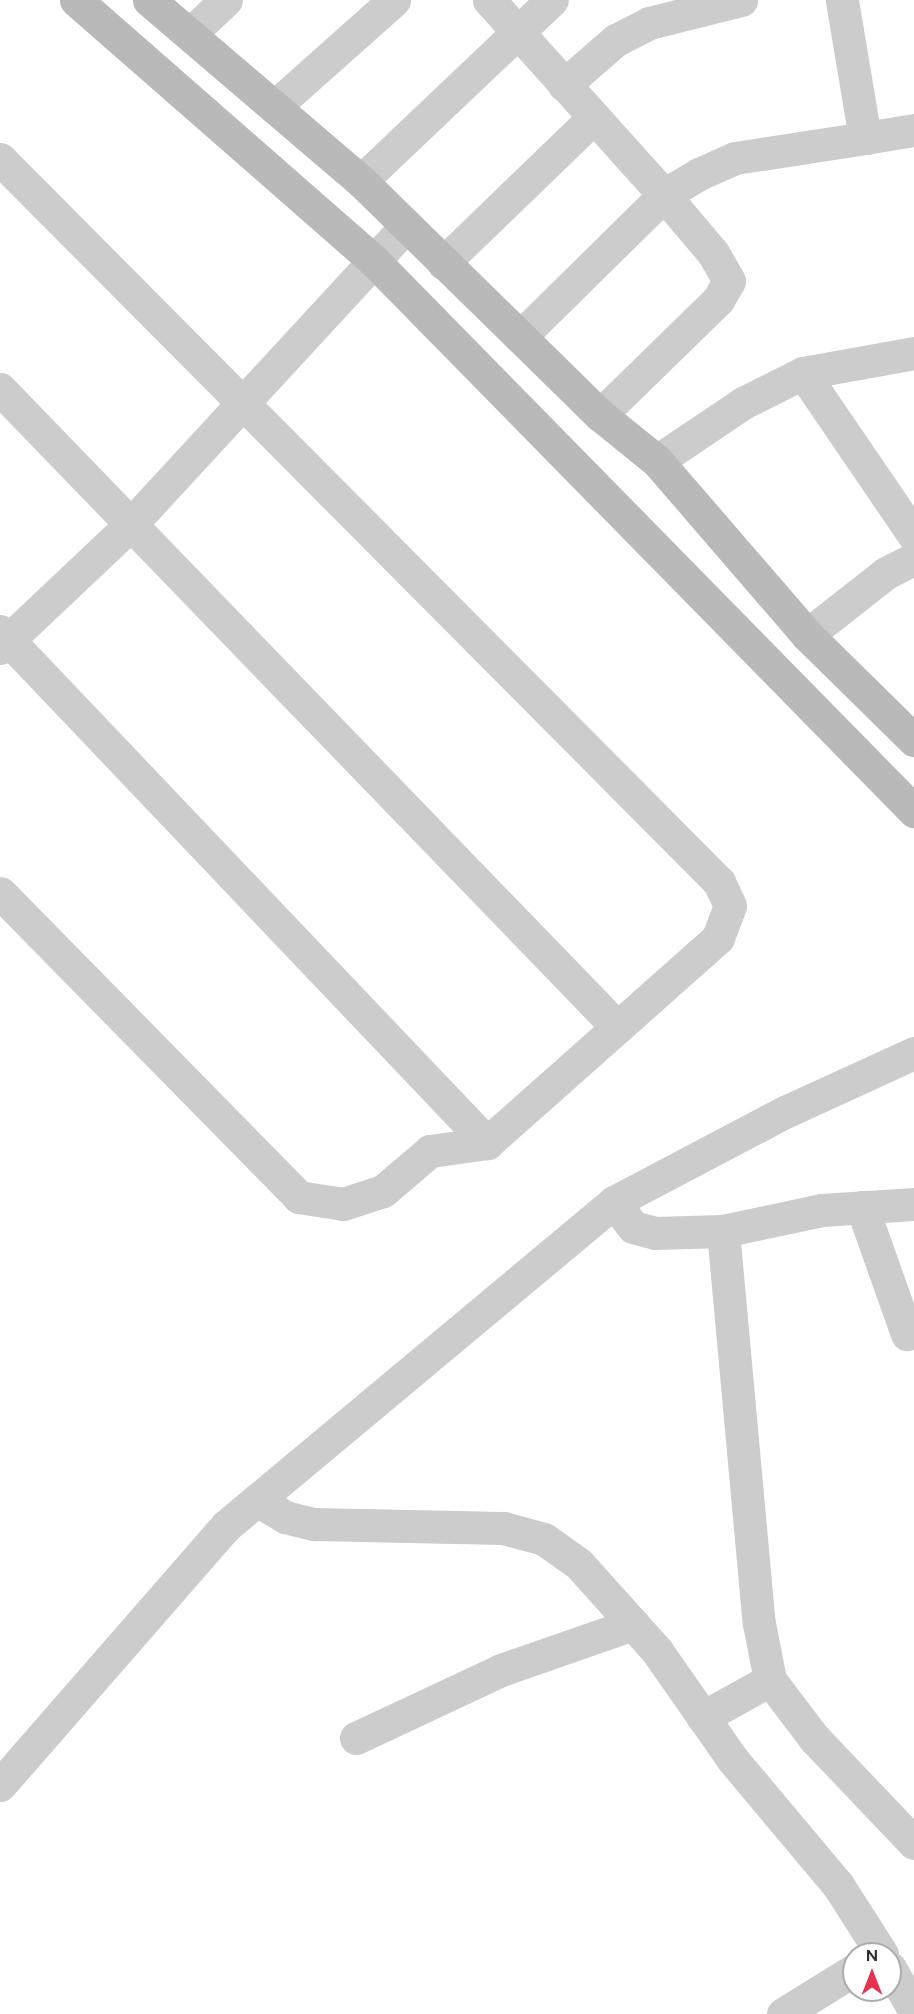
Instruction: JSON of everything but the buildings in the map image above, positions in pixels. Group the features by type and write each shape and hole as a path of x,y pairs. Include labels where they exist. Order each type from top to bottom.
{"street":[{"path":"76,0 374,261 914,811"},
{"path":"149,0 191,33 361,181 405,227 600,415 657,461 807,634 914,740"},
{"path":"191,33 226,0"},
{"path":"274,107 394,0"},
{"path":"489,0 664,195 724,269 726,291 600,415"},
{"path":"361,181 519,36 552,0"},
{"path":"564,85 616,40 649,23 741,0"},
{"path":"842,0 865,138"},
{"path":"442,263 594,117"},
{"path":"520,337 664,195 735,158 914,130"},
{"path":"0,159 719,882 730,906 718,938 487,1143 430,1151 382,1191 344,1204 299,1197 0,893"},
{"path":"405,227 244,406 132,523 3,639 487,1143"},
{"path":"657,461 743,403 803,373 914,353"},
{"path":"803,373 914,536"},
{"path":"0,390 132,523 617,1027"},
{"path":"807,634 886,573 914,559"},
{"path":"4,1781 165,1596 257,1500 614,1202 785,1112 914,1053"},
{"path":"614,1202 633,1227 655,1233 723,1231 789,1215 914,1204"},
{"path":"862,1207 907,1334"},
{"path":"723,1231 759,1623 771,1680 814,1738 914,1843"},
{"path":"257,1500 285,1517 314,1524 503,1528 544,1539 579,1564 633,1624 703,1717 838,1885 874,1942"},
{"path":"356,1738 501,1670 633,1624"},
{"path":"703,1717 771,1680"},
{"path":"783,2014 842,1977"},
{"path":"902,1989 914,2010"}]}
